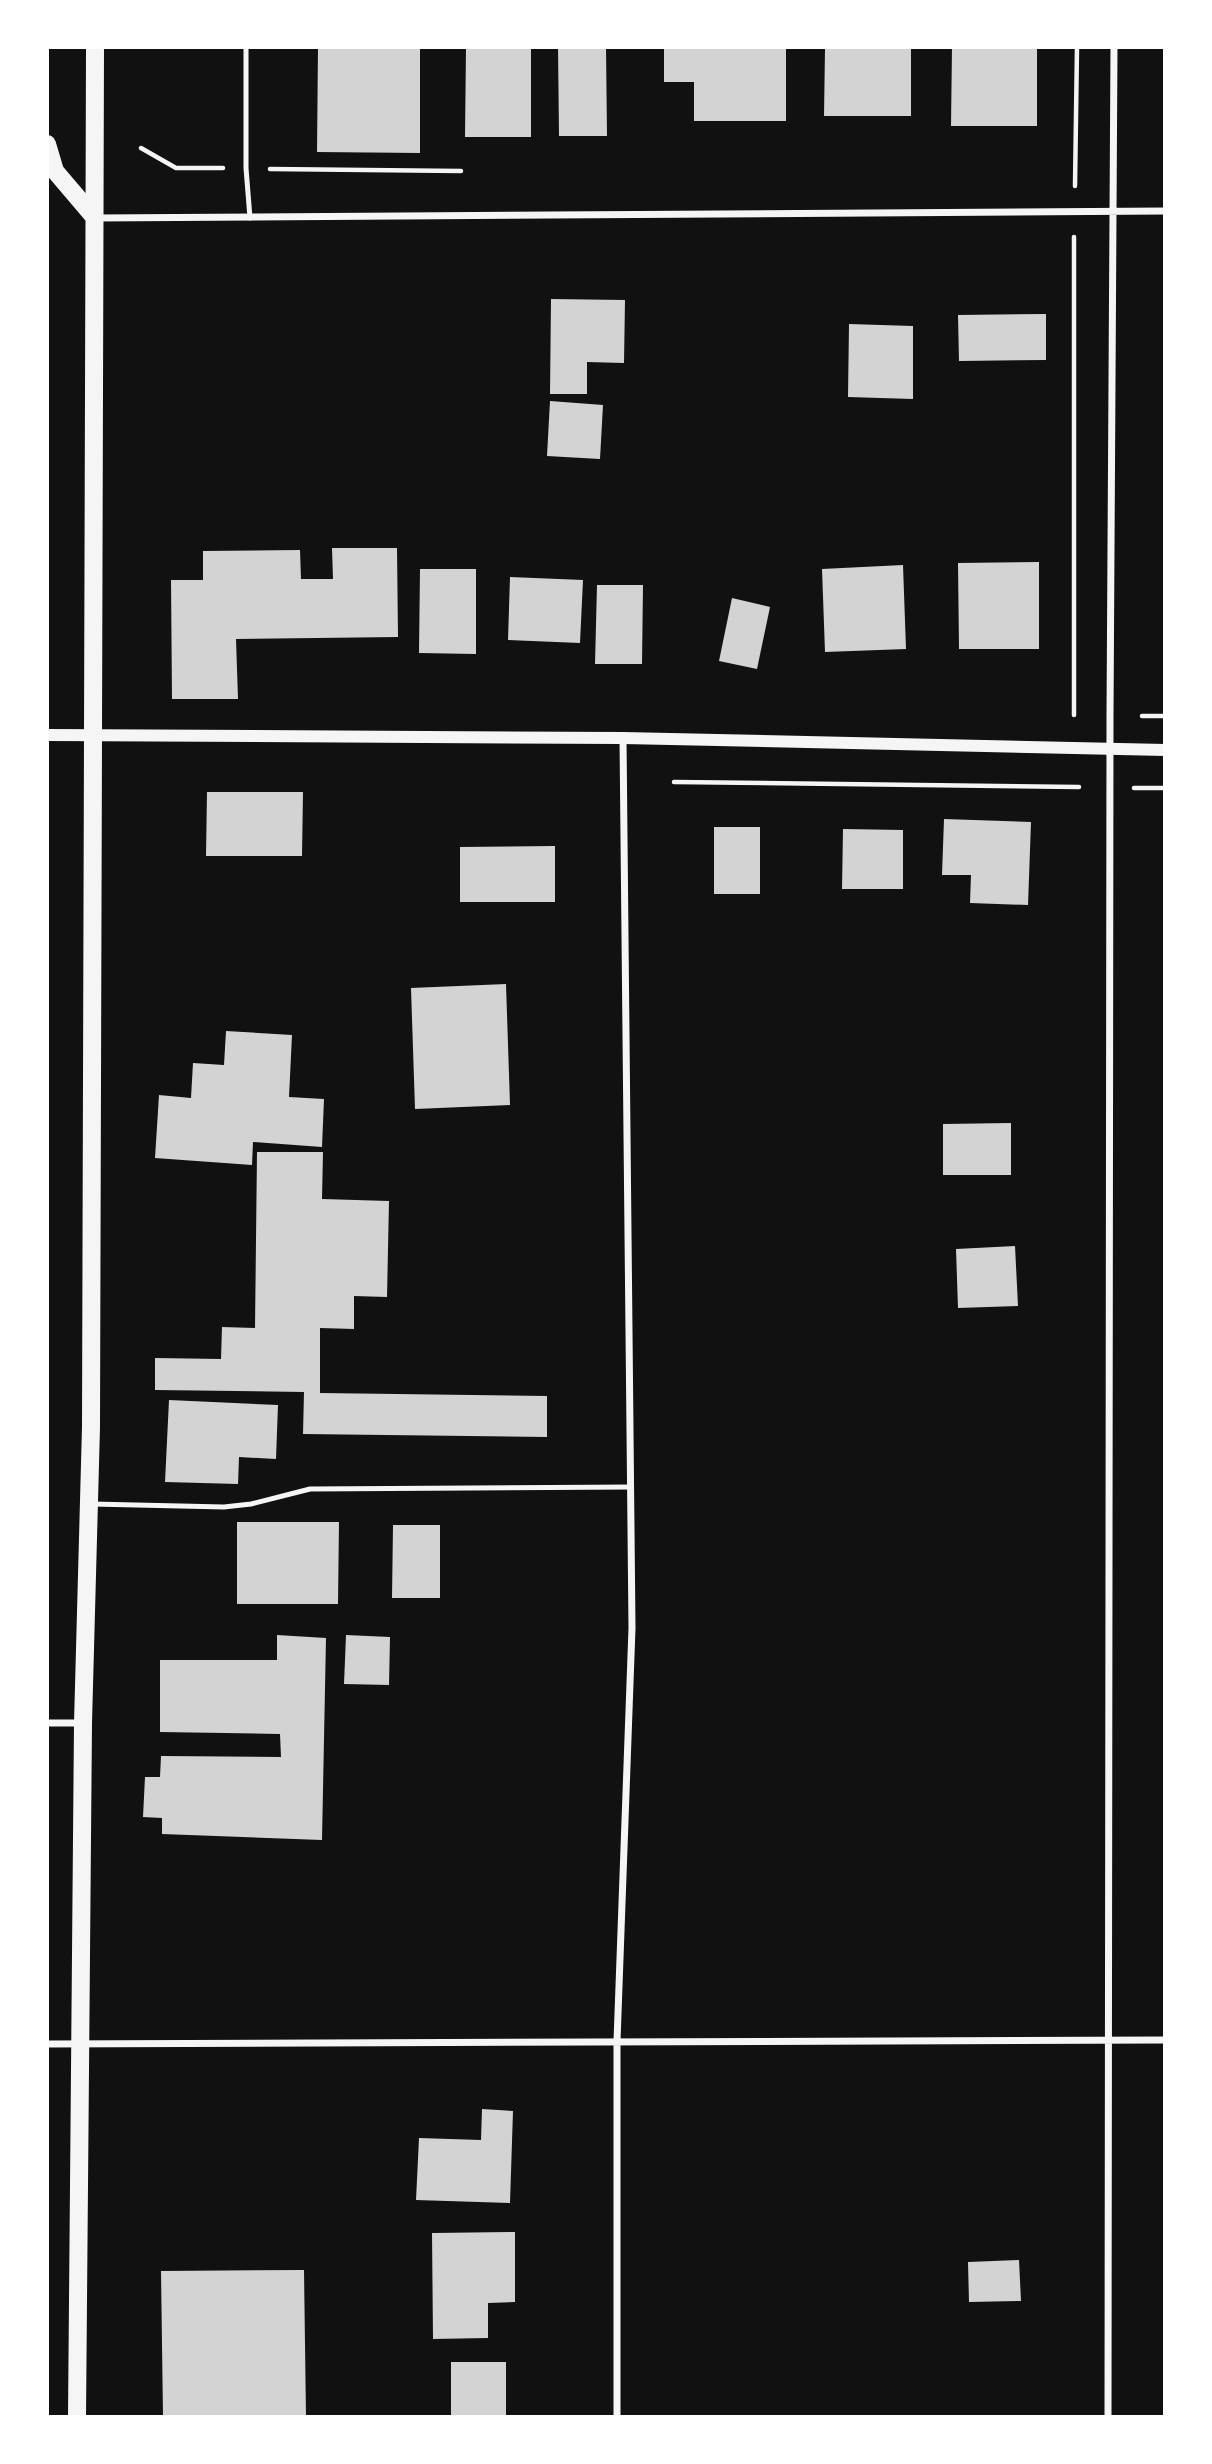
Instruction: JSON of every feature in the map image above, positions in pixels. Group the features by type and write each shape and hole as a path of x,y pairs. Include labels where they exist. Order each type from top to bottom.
{"main road":[{"path":"77,2417 83,1723 89,1504 95,47"},
{"path":"47,144 55,171 95,218"}],"street":[{"path":"1108,2417 1110,751 1114,47"},
{"path":"95,218 1165,211"},
{"path":"47,736 623,738 1110,751 1165,750"},
{"path":"617,2417 617,2041 632,1628 623,738"},
{"path":"47,1723 83,1723"},
{"path":"47,2044 1165,2040"}],"lane":[{"path":"246,47 246,168 250,218"},
{"path":"89,1504 224,1507 251,1504 310,1489 631,1487"}],"path":[{"path":"1074,715 1074,211 1077,47"},
{"path":"141,148 176,168 461,171"},
{"path":"1142,716 1165,716"},
{"path":"674,782 1079,787"},
{"path":"1133,788 1165,788"}],"building":[{"path":"318,47 420,47 420,153 317,152"},
{"path":"466,47 531,47 531,137 465,137"},
{"path":"558,47 606,47 607,136 559,136"},
{"path":"664,47 786,47 786,121 694,121 694,82 664,82"},
{"path":"952,47 1037,47 1037,126 951,126"},
{"path":"825,49 911,49 911,116 824,116"},
{"path":"551,299 625,300 624,363 587,362 587,394 550,394"},
{"path":"1046,314 1046,360 959,361 958,315"},
{"path":"849,324 913,326 913,399 848,397"},
{"path":"550,401 603,405 600,459 547,456"},
{"path":"332,548 397,548 398,637 236,639 238,699 172,699 171,580 203,580 203,551 300,550 301,579 333,579"},
{"path":"1039,562 1039,649 959,649 958,563"},
{"path":"903,565 906,649 825,652 822,569"},
{"path":"420,569 476,569 476,654 419,653"},
{"path":"510,577 583,580 580,643 508,640"},
{"path":"597,585 643,585 642,664 595,664"},
{"path":"732,598 770,607 757,669 719,661"},
{"path":"207,792 303,792 302,856 206,856"},
{"path":"944,819 1031,822 1028,905 970,903 971,875 942,875"},
{"path":"714,827 760,827 760,894 714,894"},
{"path":"843,829 903,830 903,889 842,889"},
{"path":"555,846 555,902 460,902 460,847"},
{"path":"506,984 510,1105 415,1109 411,988"},
{"path":"226,1031 292,1035 289,1097 324,1099 322,1147 253,1142 252,1165 155,1158 159,1095 191,1098 193,1063 224,1065"},
{"path":"1011,1123 1011,1175 943,1175 943,1124"},
{"path":"257,1152 323,1152 322,1199 389,1201 387,1297 354,1296 354,1329 320,1328 320,1393 547,1396 547,1437 303,1434 304,1392 155,1390 155,1358 221,1359 222,1327 255,1328"},
{"path":"1015,1246 1018,1306 958,1308 956,1249"},
{"path":"169,1400 278,1405 276,1459 239,1457 238,1484 165,1482"},
{"path":"237,1522 339,1522 338,1604 237,1604"},
{"path":"393,1525 440,1525 440,1598 392,1598"},
{"path":"277,1635 326,1638 322,1840 162,1834 162,1818 143,1817 145,1777 160,1777 161,1756 281,1757 280,1734 160,1732 160,1660 277,1660"},
{"path":"346,1635 390,1637 389,1685 344,1684"},
{"path":"482,2109 513,2111 510,2203 416,2200 419,2138 481,2140"},
{"path":"515,2232 515,2302 488,2303 488,2338 433,2339 432,2233"},
{"path":"1019,2260 1021,2301 969,2302 968,2262"},
{"path":"304,2270 306,2417 163,2417 161,2271"},
{"path":"451,2362 506,2362 506,2417 451,2417"}]}
